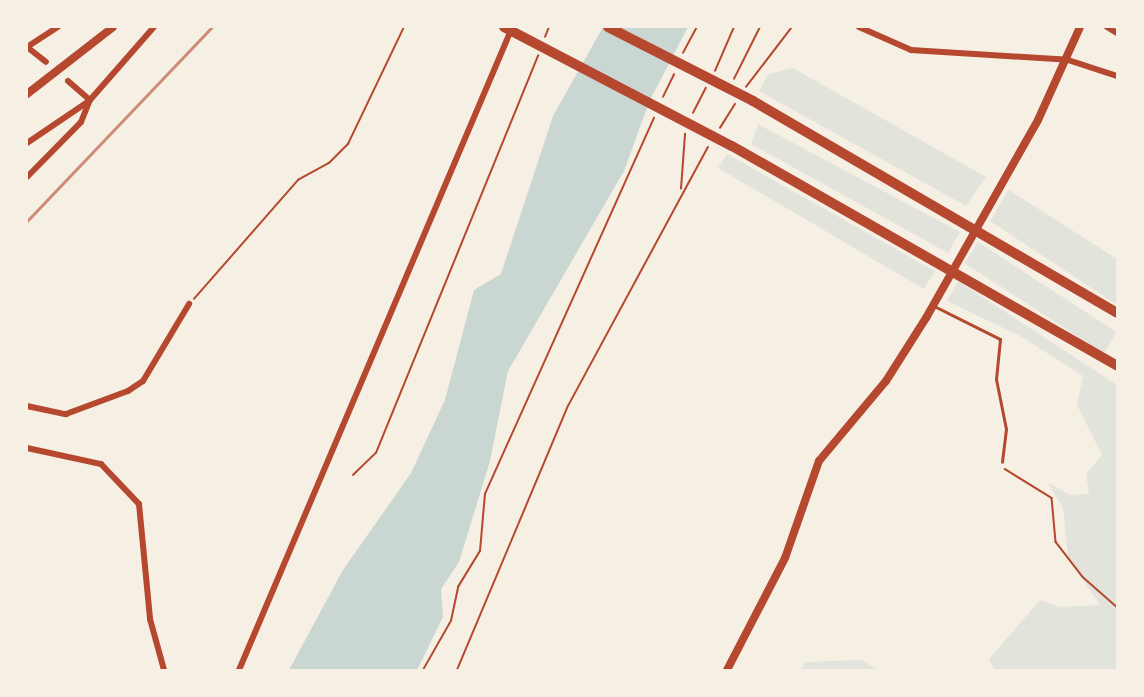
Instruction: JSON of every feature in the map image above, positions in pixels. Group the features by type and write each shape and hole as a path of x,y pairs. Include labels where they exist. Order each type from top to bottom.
{"highway":[{"path":"504,27 732,146 967,278 1117,366"},
{"path":"608,27 753,101 990,236 1117,313"}],"street":[{"path":"46,62 27,47 58,27"},
{"path":"27,94 113,27"},
{"path":"27,143 90,100 154,27"},
{"path":"239,670 512,27"},
{"path":"859,27 911,50 1068,60 1117,76"},
{"path":"727,670 785,558 819,461 886,381 933,305 1068,60 1080,27"},
{"path":"1107,27 1117,33"},
{"path":"68,81 90,100"},
{"path":"27,177 81,122 90,100"},
{"path":"27,406 66,414 128,391 143,381 189,304"},
{"path":"27,448 101,464 139,504 150,619 164,670"}],"lane":[{"path":"933,305 1000,339 996,379 1006,429 1002,462"}],"path":[{"path":"189,304 298,180 329,163 348,144 404,27"},
{"path":"353,475 376,453 549,27"},
{"path":"682,55 697,27"},
{"path":"692,116 734,27"},
{"path":"733,81 760,27"},
{"path":"745,89 792,27"},
{"path":"660,103 678,64"},
{"path":"457,670 568,406 681,190 738,99"},
{"path":"423,670 451,621 458,587 480,551 485,494 656,114"},
{"path":"681,190 687,125"},
{"path":"1002,462 1015,478 1052,498 1056,542 1083,577 1117,607"}],"shaded area":[{"path":"603,27 688,27 650,100 624,171 508,371 490,461 459,562 441,589 443,617 417,670 289,670 343,570 411,473 445,400 474,290 501,274 553,116"},
{"path":"793,68 986,177 966,206 759,91 768,74"},
{"path":"758,124 960,232 948,253 751,144"},
{"path":"727,154 935,271 924,289 718,168"},
{"path":"1009,190 1117,259 1117,305 990,221"},
{"path":"978,242 1117,332 1104,353 964,263"},
{"path":"958,281 1117,385 1117,670 994,670 989,659 1040,600 1060,607 1100,605 1068,558 1063,508 1047,482 1070,495 1089,494 1086,474 1102,455 1077,405 1083,376 1022,337 947,301"},
{"path":"861,660 878,670 800,670 805,662"}],"railway":[{"path":"27,221 212,27"}]}
